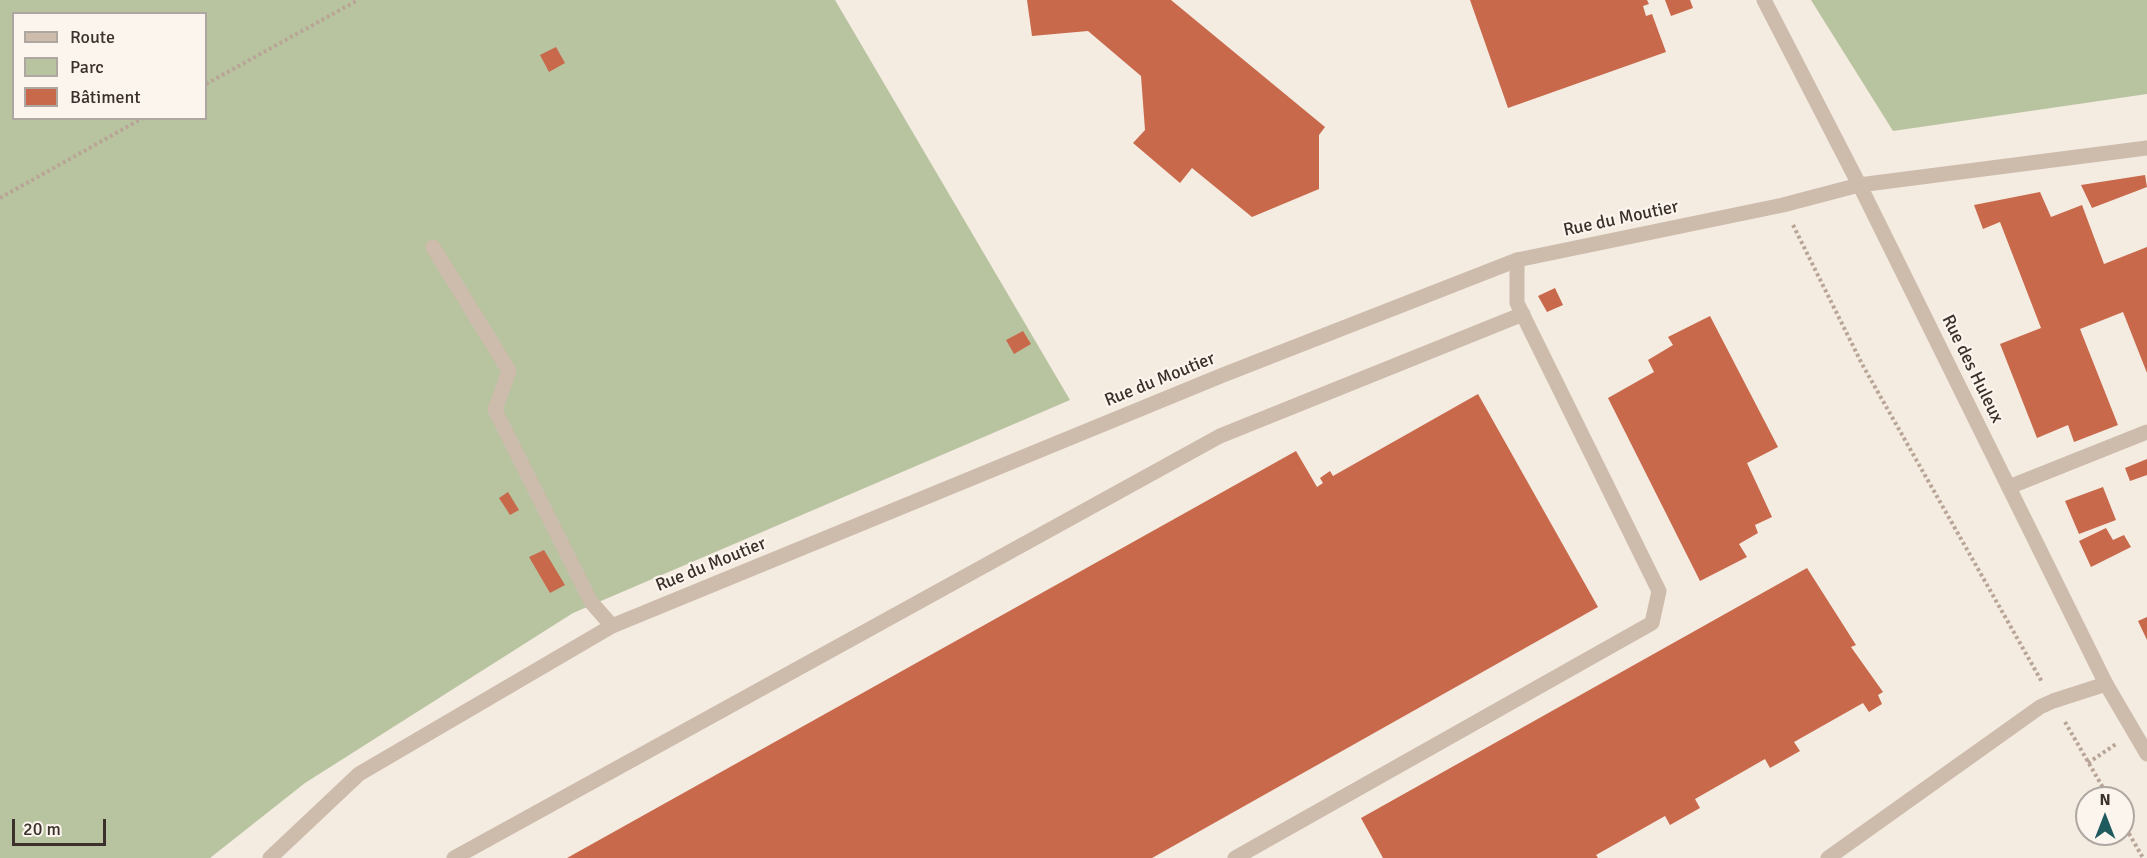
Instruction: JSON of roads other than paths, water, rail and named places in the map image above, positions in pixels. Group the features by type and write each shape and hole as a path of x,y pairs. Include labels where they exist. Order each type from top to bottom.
{"street":[{"name":"Rue des Huleux","path":"1764,0 1859,185 2106,684 2147,754"},
{"name":"Rue du Moutier","path":"270,858 359,774 612,626 1212,380 1517,260 1783,205 1859,185 2147,148"},
{"path":"433,247 509,371 495,410 591,602 612,626"},
{"path":"1235,858 1652,622 1659,591 1517,303 1517,260"},
{"path":"454,858 1220,436 1523,314"},
{"path":"2009,487 2147,432"},
{"path":"1828,858 2040,707 2106,684"}]}
